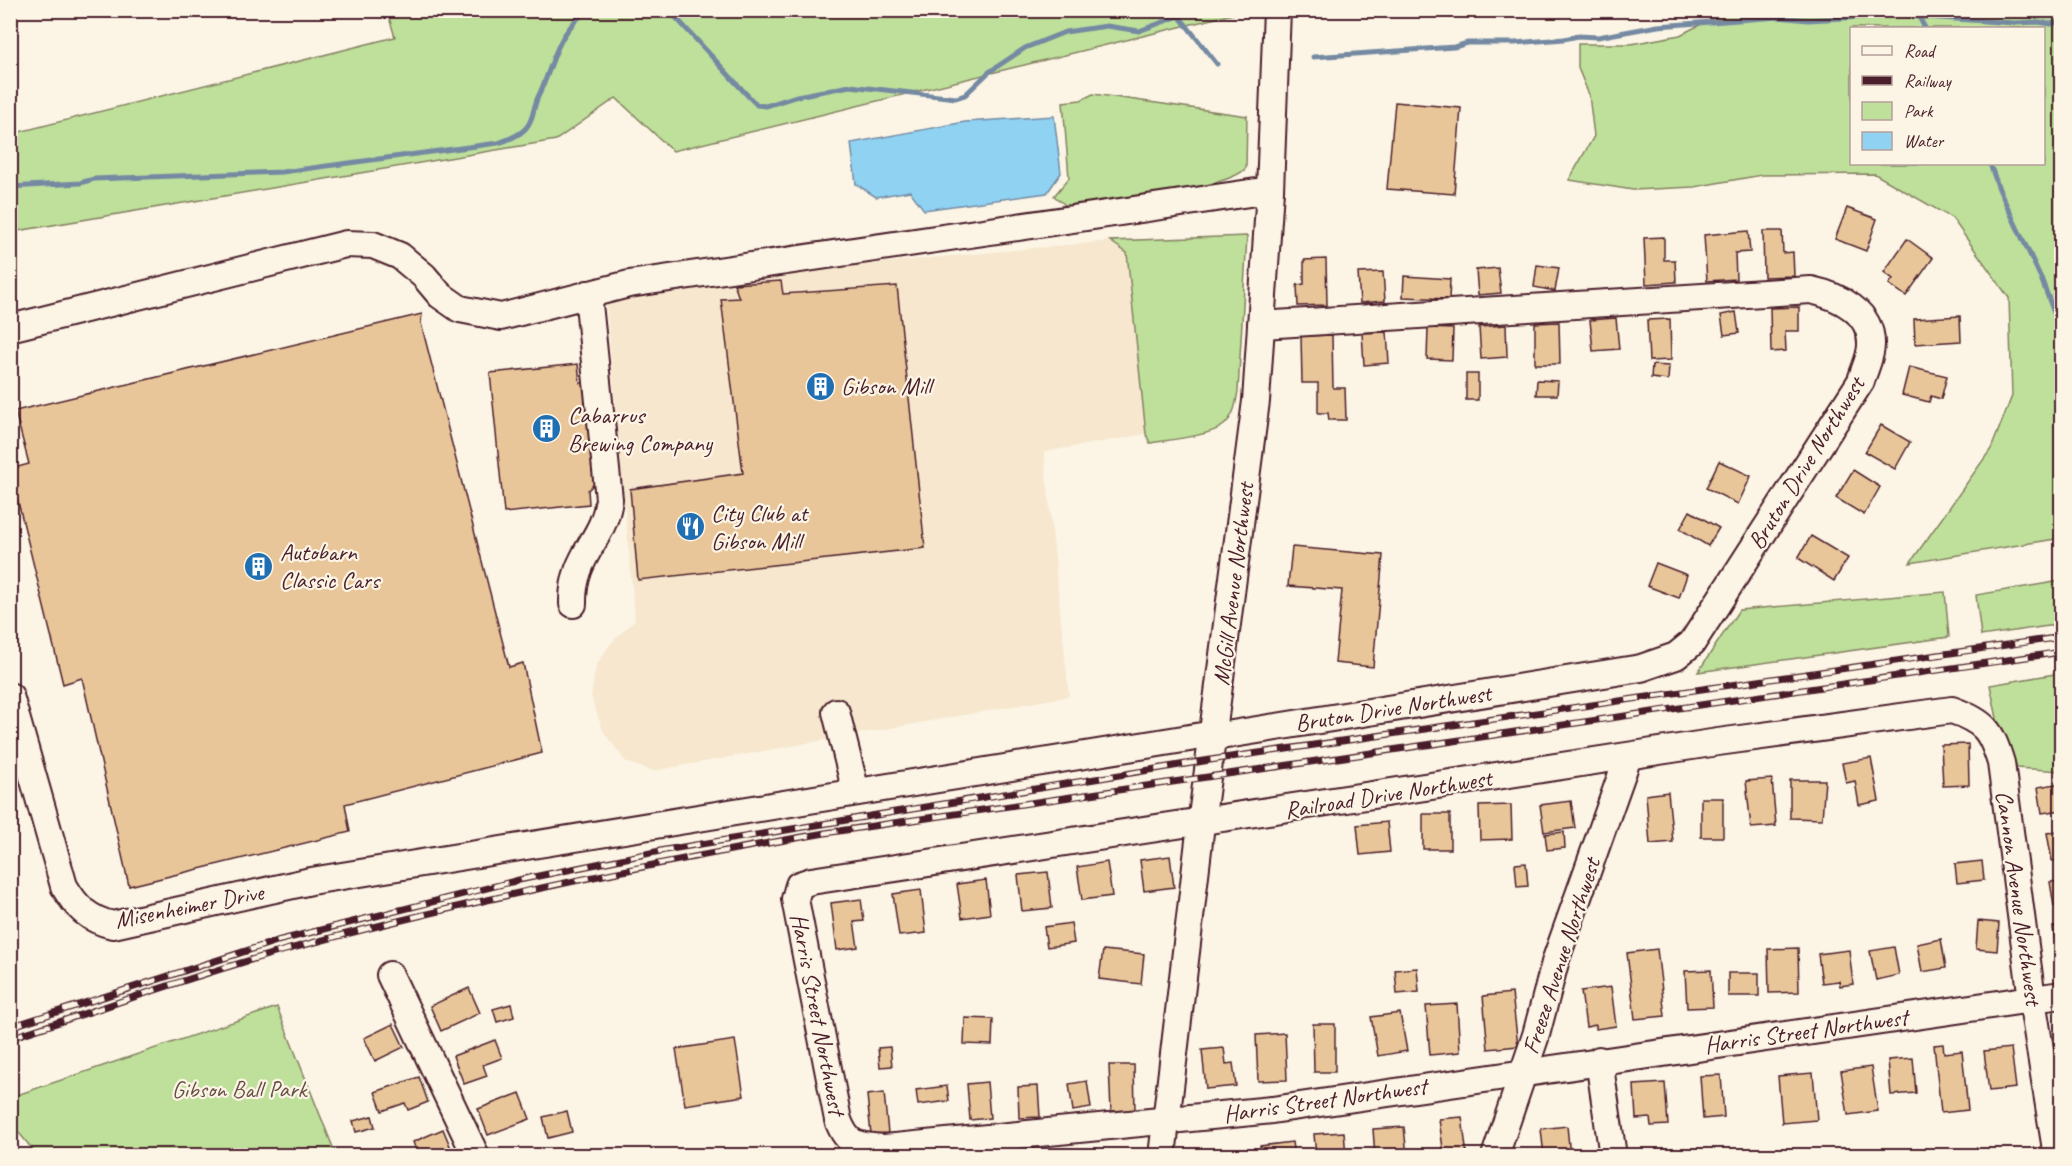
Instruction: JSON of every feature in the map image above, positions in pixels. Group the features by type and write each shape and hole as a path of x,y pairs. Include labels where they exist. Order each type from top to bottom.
{"street":[{"name":"McGill Avenue Northwest","path":"1162,1155 1201,824 1256,400 1270,190 1277,10"},
{"path":"10,328 346,244 373,245 400,256 453,304 480,315 501,317 629,284 1270,190"},
{"name":"Bruton Drive Northwest","path":"856,792 1641,668 1676,656 1692,643 1861,381 1871,347 1870,333 1859,314 1842,298 1811,290 1261,325"},
{"path":"573,604 572,590 580,560 604,524 609,499 588,294"},
{"name":"Misenheimer Drive","path":"10,696 64,886 72,901 95,921 113,925 311,881 856,792"},
{"name":"Railroad Drive Northwest","path":"799,885 811,881 1952,710 1976,719"},
{"path":"836,712 856,792"},
{"name":"Cannon Avenue Northwest","path":"1976,719 1987,729 2001,764 2032,999 2056,1155"},
{"name":"Freeze Avenue Northwest","path":"1495,1155 1556,959 1628,757"},
{"name":"Harris Street Northwest","path":"799,885 795,899 833,1101 843,1134 858,1146 885,1148 1272,1110 1523,1071 2061,995"},
{"path":"390,975 476,1155"},
{"path":"1599,1060 1613,1155"}],"shaded area":[{"path":"1110,241 1127,253 1146,434 1044,452 1069,696 653,771 626,762 603,731 591,697 596,666 610,644 635,620 606,302 805,270"}],"green space":[{"path":"387,10 1245,11 673,151 616,98 556,140 11,232 11,134 395,37"},
{"path":"1727,11 2061,11 2061,538 1910,563 1991,449 2012,396 2009,298 1952,218 1875,174 1762,175 1694,187 1633,190 1569,180 1594,136 1589,95 1578,68 1578,44 1631,44 1680,35"},
{"path":"1093,94 1247,116 1246,168 1235,176 1192,189 1070,209 1054,196 1069,178 1063,102 1081,100"},
{"path":"1247,236 1238,391 1232,414 1218,429 1189,437 1150,443 1146,434 1127,253 1110,241"},
{"path":"2061,581 2061,624 1981,636 1976,595"},
{"path":"1945,592 1949,637 1698,672 1739,610"},
{"path":"2061,673 2061,771 2017,768 1998,723 1990,685"},
{"name":"Gibson Ball Park","path":"277,1007 336,1155 37,1155 11,1123 11,1097"}],"water":[{"path":"1054,116 1061,173 1047,193 924,210 910,191 876,197 856,184 851,143 965,122"}],"building":[{"path":"1395,102 1461,108 1454,194 1387,189"},
{"path":"1847,208 1877,219 1866,251 1835,239"},
{"path":"1748,231 1750,252 1735,253 1736,279 1707,281 1704,235"},
{"path":"1763,231 1782,231 1783,253 1793,252 1794,276 1764,277"},
{"path":"1664,237 1664,260 1675,260 1676,282 1646,284 1644,238"},
{"path":"1907,239 1933,258 1906,296 1889,284 1893,279 1884,272"},
{"path":"1326,259 1327,305 1298,306 1297,285 1304,284 1304,260"},
{"path":"1537,265 1559,268 1555,291 1534,287"},
{"path":"1498,268 1501,293 1478,295 1476,270"},
{"path":"1383,272 1385,301 1360,303 1358,273"},
{"path":"1404,276 1450,279 1449,299 1403,297"},
{"name":"Gibson Mill","path":"781,281 783,294 897,286 925,548 638,580 630,489 743,473 721,299 739,298 734,284"},
{"path":"1799,307 1799,331 1785,331 1786,351 1771,352 1770,308"},
{"path":"1736,312 1739,333 1724,335 1721,315"},
{"name":"Autobarn Classic Cars","path":"422,314 421,323 509,667 523,663 542,753 345,804 350,832 129,886 82,678 63,684 10,469 29,464 15,411"},
{"path":"1960,316 1961,341 1915,344 1914,319"},
{"path":"1616,318 1619,349 1593,351 1590,320"},
{"path":"1670,319 1671,360 1649,361 1647,320"},
{"path":"1559,322 1560,364 1535,364 1535,323"},
{"path":"1506,325 1507,357 1481,359 1479,327"},
{"path":"1428,328 1453,329 1452,360 1427,359"},
{"path":"1387,332 1389,363 1364,365 1362,333"},
{"path":"1332,335 1333,388 1345,388 1346,420 1329,420 1328,413 1318,413 1318,383 1302,383 1301,336"},
{"name":"Cabarrus Brewing Company","path":"578,364 580,383 593,382 602,476 588,490 589,504 504,513 490,373"},
{"path":"1652,365 1669,366 1668,380 1651,378"},
{"path":"1909,367 1947,376 1941,399 1931,396 1929,402 1902,395"},
{"path":"1466,374 1478,374 1478,400 1466,400"},
{"path":"1537,380 1558,381 1557,395 1536,395"},
{"path":"1881,425 1910,442 1895,469 1865,452"},
{"path":"1719,461 1751,476 1738,504 1706,488"},
{"path":"1853,470 1880,487 1864,515 1836,498"},
{"path":"1690,511 1719,528 1708,546 1680,529"},
{"path":"1811,536 1848,558 1834,581 1798,558"},
{"path":"1292,547 1383,555 1373,667 1335,663 1342,590 1288,586"},
{"path":"1656,563 1687,575 1679,598 1647,586"},
{"path":"1968,744 1969,785 1943,786 1941,745"},
{"path":"1871,758 1879,801 1859,805 1855,781 1846,783 1842,763"},
{"path":"1772,779 1776,826 1751,828 1746,781"},
{"path":"1790,780 1825,780 1822,819 1790,818"},
{"path":"2062,783 2062,810 2042,813 2038,787"},
{"path":"1668,792 1673,842 1650,844 1646,795"},
{"path":"1701,798 1723,798 1723,837 1701,837"},
{"path":"1571,801 1575,828 1544,832 1540,805"},
{"path":"1511,805 1512,839 1480,840 1479,806"},
{"path":"1423,814 1450,814 1450,849 1423,849"},
{"path":"1387,822 1390,852 1360,855 1357,825"},
{"path":"2062,831 2062,860 2052,861 2047,833"},
{"path":"1564,832 1565,848 1547,850 1545,834"},
{"path":"1170,856 1174,887 1144,891 1140,860"},
{"path":"1982,861 1984,880 1957,883 1955,864"},
{"path":"1107,862 1112,896 1082,900 1077,867"},
{"path":"1526,863 1528,886 1517,887 1515,864"},
{"path":"1048,872 1052,908 1022,911 1018,875"},
{"path":"986,880 990,914 962,918 957,884"},
{"path":"2062,881 2062,905 2054,906 2050,882"},
{"path":"921,890 926,933 899,936 893,894"},
{"path":"861,899 864,921 854,922 858,947 837,950 831,903"},
{"path":"1978,921 1999,923 1997,951 1976,949"},
{"path":"1071,923 1074,943 1047,947 1044,927"},
{"path":"2062,926 2062,943 2055,943 2053,927"},
{"path":"1941,939 1946,968 1922,972 1917,944"},
{"path":"1894,947 1899,975 1876,980 1870,951"},
{"path":"1798,948 1799,992 1769,993 1768,949"},
{"path":"1657,949 1665,1016 1635,1019 1627,953"},
{"path":"1103,950 1144,954 1141,984 1099,979"},
{"path":"1849,950 1853,984 1840,986 1839,981 1822,983 1818,954"},
{"path":"1417,968 1419,992 1397,994 1395,970"},
{"path":"1711,970 1713,1007 1687,1008 1685,971"},
{"path":"1728,973 1759,973 1759,996 1728,996"},
{"path":"1611,987 1616,1026 1596,1029 1596,1025 1586,1027 1581,991"},
{"path":"469,988 480,1013 441,1031 430,1006"},
{"path":"1512,993 1518,1046 1488,1049 1483,996"},
{"path":"511,1004 514,1017 497,1022 493,1009"},
{"path":"1457,1004 1460,1052 1430,1055 1426,1006"},
{"path":"1400,1013 1407,1051 1378,1056 1371,1017"},
{"path":"965,1018 993,1019 992,1045 964,1044"},
{"path":"393,1024 404,1047 375,1061 364,1038"},
{"path":"1313,1024 1335,1024 1335,1072 1314,1072"},
{"path":"1285,1033 1287,1080 1258,1081 1256,1035"},
{"path":"495,1040 502,1058 483,1065 487,1076 464,1084 453,1056"},
{"path":"735,1040 744,1096 685,1105 676,1049"},
{"path":"1943,1044 1944,1053 1962,1051 1968,1110 1941,1113 1934,1045"},
{"path":"890,1047 892,1066 880,1067 878,1048"},
{"path":"1224,1048 1226,1064 1233,1063 1236,1086 1206,1089 1202,1050"},
{"path":"2011,1048 2016,1088 1989,1091 1984,1051"},
{"path":"1913,1058 1916,1093 1891,1095 1888,1060"},
{"path":"1109,1065 1134,1065 1135,1110 1111,1111"},
{"path":"1871,1067 1878,1111 1848,1115 1841,1071"},
{"path":"1813,1073 1817,1120 1782,1123 1778,1076"},
{"path":"1721,1075 1724,1117 1703,1119 1700,1076"},
{"path":"419,1077 428,1102 408,1110 405,1103 382,1111 375,1092"},
{"path":"1087,1081 1091,1108 1073,1111 1069,1084"},
{"path":"987,1082 990,1118 970,1120 967,1084"},
{"path":"1665,1083 1668,1125 1651,1126 1650,1118 1636,1119 1634,1085"},
{"path":"947,1086 949,1101 918,1105 916,1090"},
{"path":"1038,1086 1040,1117 1019,1118 1018,1087"},
{"path":"520,1093 530,1119 488,1135 478,1109"},
{"path":"884,1093 888,1133 871,1134 867,1095"},
{"path":"567,1111 572,1132 548,1138 543,1117"},
{"path":"372,1116 375,1127 356,1132 353,1121"},
{"path":"1462,1117 1467,1156 1444,1156 1439,1119"},
{"path":"1567,1126 1570,1156 1544,1156 1541,1129"},
{"path":"1404,1127 1407,1156 1375,1156 1373,1129"},
{"path":"443,1129 453,1153 447,1156 418,1156 413,1142"},
{"path":"1344,1132 1346,1156 1316,1156 1314,1134"},
{"path":"1292,1142 1294,1156 1261,1156 1260,1146"},
{"path":"1226,1148 1226,1156 1200,1156 1199,1151"},
{"path":"1116,1150 1138,1150 1138,1156 1116,1156"}],"waterway":[{"path":"10,187 80,183 94,179 282,172 498,143 523,131 529,124 536,101 562,40 568,29 588,10"},
{"path":"669,10 757,105 766,106 797,96 850,86 956,98 965,95 989,72 1025,48 1065,32 1107,26 1139,31 1179,16 1217,64"},
{"path":"1313,57 1454,47 1468,43 1515,43 1578,36 1598,37 1658,26 1778,17 1808,20 1897,15 2014,23 2051,24 2062,21"},
{"path":"1919,17 1924,27"},
{"path":"1990,165 1999,189 2041,278 2062,334"}],"railway":[{"path":"10,1027 277,941 519,880 665,850 1210,760 2062,637"},
{"path":"10,1038 180,982 349,933 484,901 688,858 825,833 2062,652"}],"place":[{"name":"Gibson Mill","path":"820,386"},
{"name":"Cabarrus Brewing Company","path":"547,429"},
{"name":"City Club at Gibson Mill","path":"690,527"},
{"name":"Autobarn Classic Cars","path":"259,566"}]}
